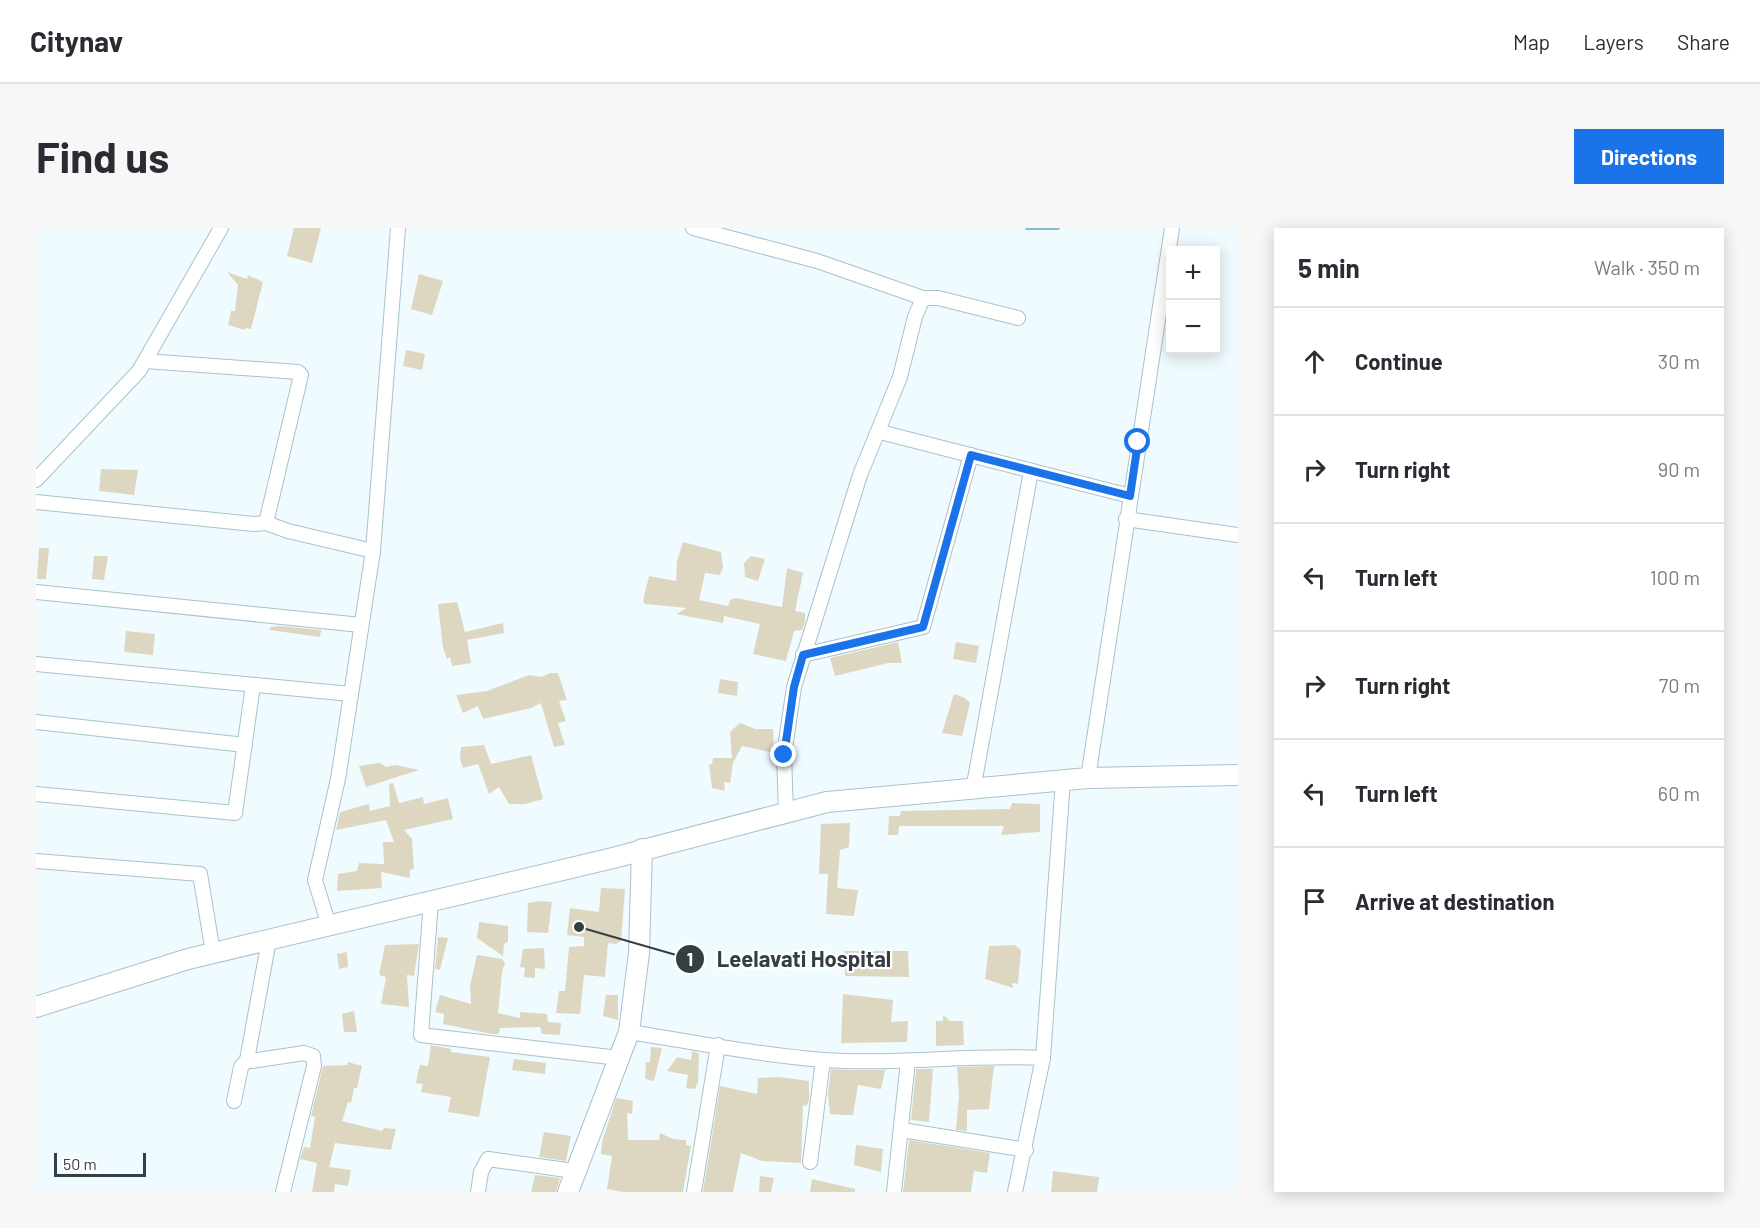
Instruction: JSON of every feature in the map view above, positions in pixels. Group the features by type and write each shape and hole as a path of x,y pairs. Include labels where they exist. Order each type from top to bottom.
{"main road":[{"path":"36,1007 213,953 613,858 827,802 1088,778 1238,775"},
{"path":"568,1192 574,1171 629,1032 639,953 642,849"}],"street":[{"path":"36,480 139,371 221,228"},
{"path":"329,926 315,880 338,779 373,551 397,268 398,228"},
{"path":"693,228 817,261 923,298 938,298 1018,318"},
{"path":"1088,778 1126,519 1156,348 1172,228"},
{"path":"786,812 784,755 794,687 860,475 880,432 923,298"},
{"path":"145,361 298,372 301,375 266,523"},
{"path":"880,432 1130,496"},
{"path":"803,655 923,627 971,455"},
{"path":"973,790 1031,471"},
{"path":"36,502 254,524 266,523 288,531 373,551"},
{"path":"1126,519 1238,534"},
{"path":"36,592 361,625"},
{"path":"36,664 351,694"},
{"path":"36,794 236,813 253,685"},
{"path":"36,722 245,745"},
{"path":"1015,1192 1026,1150 1043,1058 1063,780"},
{"path":"36,861 200,874 213,953"},
{"path":"431,902 421,1035 619,1058"},
{"path":"234,1101 242,1067 247,1060 269,940"},
{"path":"629,1032 824,1060 908,1061 1003,1056 1043,1058"},
{"path":"694,1192 718,1045"},
{"path":"247,1060 304,1053 313,1056 314,1066 284,1192"},
{"path":"810,1162 824,1060"},
{"path":"894,1192 908,1061"},
{"path":"902,1130 1026,1150"},
{"path":"478,1192 481,1172 488,1159 574,1171"}],"building":[{"path":"294,228 321,228 312,263 287,256"},
{"path":"227,272 247,279 248,275 263,282 251,329 245,328 245,330 228,325 231,311 235,311 238,285"},
{"path":"419,274 443,281 432,315 411,309"},
{"path":"406,350 425,354 422,370 403,366"},
{"path":"101,469 138,470 134,495 99,491"},
{"path":"683,542 721,552 723,567 720,575 705,573 699,600 728,606 730,600 735,598 782,607 787,568 803,573 795,611 805,613 805,622 802,630 794,631 786,661 753,654 760,624 724,616 723,623 676,614 687,608 645,604 643,601 649,576 676,581 677,561"},
{"path":"39,548 49,548 46,579 37,579"},
{"path":"94,556 108,556 104,580 92,579"},
{"path":"751,556 765,559 758,581 745,577 744,563"},
{"path":"457,602 465,632 503,623 504,633 467,640 471,663 452,666 450,657 447,659 443,648 438,604"},
{"path":"270,627 321,630 320,637 270,630"},
{"path":"126,631 155,634 153,655 124,652"},
{"path":"898,642 902,663 888,663 835,676 830,658"},
{"path":"956,642 979,646 976,663 953,659"},
{"path":"550,673 558,673 567,700 559,701 566,721 558,723 565,745 554,747 541,703 531,708 483,719 478,706 463,713 456,695 487,691 529,675 542,677"},
{"path":"720,679 738,682 737,696 718,693"},
{"path":"954,694 965,698 970,703 962,736 942,733"},
{"path":"740,723 755,729 773,729 774,753 742,746 733,763 730,783 724,782 725,791 712,788 709,764 712,764 713,758 732,758 730,732"},
{"path":"484,745 491,764 531,755 543,799 525,804 509,804 499,787 489,794 478,764 463,768 460,759 461,747"},
{"path":"380,763 386,767 395,765 419,770 366,787 359,766"},
{"path":"393,783 399,803 423,797 424,804 448,798 453,819 404,830 412,839 414,869 410,870 410,878 381,872 382,888 337,891 338,874 357,871 359,863 384,864 383,842 394,842 386,820 336,830 340,812 369,804 370,811 390,806 389,784"},
{"path":"1012,803 1040,804 1040,832 1001,835 1004,826 899,826 898,835 888,835 889,816 900,816 901,811 1010,809"},
{"path":"850,823 849,847 840,850 837,888 858,890 854,916 826,914 828,874 819,874 821,824"},
{"path":"601,888 625,889 621,941 616,944 608,943 605,977 584,975 580,1014 556,1013 559,991 565,991 569,947 584,946 584,937 567,935 570,908 599,912"},
{"path":"552,902 548,933 527,932 528,903"},
{"path":"479,922 508,926 508,942 504,944 503,956 477,938"},
{"path":"438,937 448,938 440,970 435,969"},
{"path":"419,944 414,976 407,975 409,1007 381,1004 386,977 379,975 385,945"},
{"path":"1015,945 1021,950 1018,984 1012,983 1013,988 985,979 989,946"},
{"path":"544,948 545,969 535,968 535,978 524,977 525,968 520,967 523,949"},
{"path":"844,951 908,951 909,977 845,976"},
{"path":"347,952 348,967 339,969 337,954"},
{"path":"477,955 502,959 505,963 498,1013 520,1018 520,1012 547,1014 548,1022 561,1023 560,1035 542,1034 540,1027 500,1028 499,1034 492,1034 443,1024 444,1014 435,1012 440,995 471,1004 470,986"},
{"path":"843,994 893,1000 891,1022 908,1021 907,1042 841,1043"},
{"path":"606,995 618,995 618,1020 603,1016"},
{"path":"354,1011 357,1032 344,1032 342,1014"},
{"path":"943,1015 950,1021 963,1021 964,1045 936,1046 936,1021 943,1021"},
{"path":"431,1045 451,1049 451,1052 490,1057 479,1117 448,1112 451,1097 421,1092 423,1084 416,1083 418,1072 420,1065 428,1066"},
{"path":"651,1047 662,1048 654,1081 645,1079 646,1062 650,1062"},
{"path":"692,1051 699,1053 698,1082 695,1089 686,1088 688,1075 667,1071 677,1057 691,1060"},
{"path":"514,1059 546,1063 545,1074 512,1070"},
{"path":"348,1062 362,1066 357,1088 354,1088 351,1103 348,1102 342,1121 382,1131 384,1128 396,1129 391,1150 335,1143 329,1167 351,1170 348,1186 335,1184 334,1192 312,1192 317,1163 300,1159 304,1147 310,1148 315,1117 311,1116 323,1066 347,1065"},
{"path":"994,1066 989,1109 967,1110 967,1131 956,1130 959,1095 957,1067"},
{"path":"831,1069 885,1070 881,1089 858,1085 853,1115 845,1115 830,1114 828,1094"},
{"path":"916,1069 933,1069 929,1122 911,1120"},
{"path":"779,1077 809,1081 809,1101 806,1106 803,1105 801,1163 762,1161 741,1153 733,1192 703,1192 720,1086 757,1094 758,1078"},
{"path":"616,1098 633,1101 632,1114 627,1113 628,1140 659,1140 660,1133 673,1139 686,1140 686,1145 691,1146 683,1192 623,1192 607,1189 612,1156 601,1154 602,1142"},
{"path":"544,1132 571,1136 566,1161 539,1157"},
{"path":"909,1140 990,1153 987,1173 974,1171 971,1192 903,1192"},
{"path":"856,1145 883,1149 881,1172 854,1165"},
{"path":"1053,1171 1099,1177 1097,1192 1051,1192"},
{"path":"535,1175 560,1178 556,1192 531,1192"},
{"path":"760,1176 774,1178 771,1192 759,1192"},
{"path":"812,1179 855,1189 855,1192 810,1192"}],"waterway":[{"path":"1027,228 1058,228"}],"place":[{"name":"Leelavati Hospital","path":"579,927"}],"route":[{"path":"784,755 794,687 803,655 923,627 971,455 1130,496 1138,442"}]}
